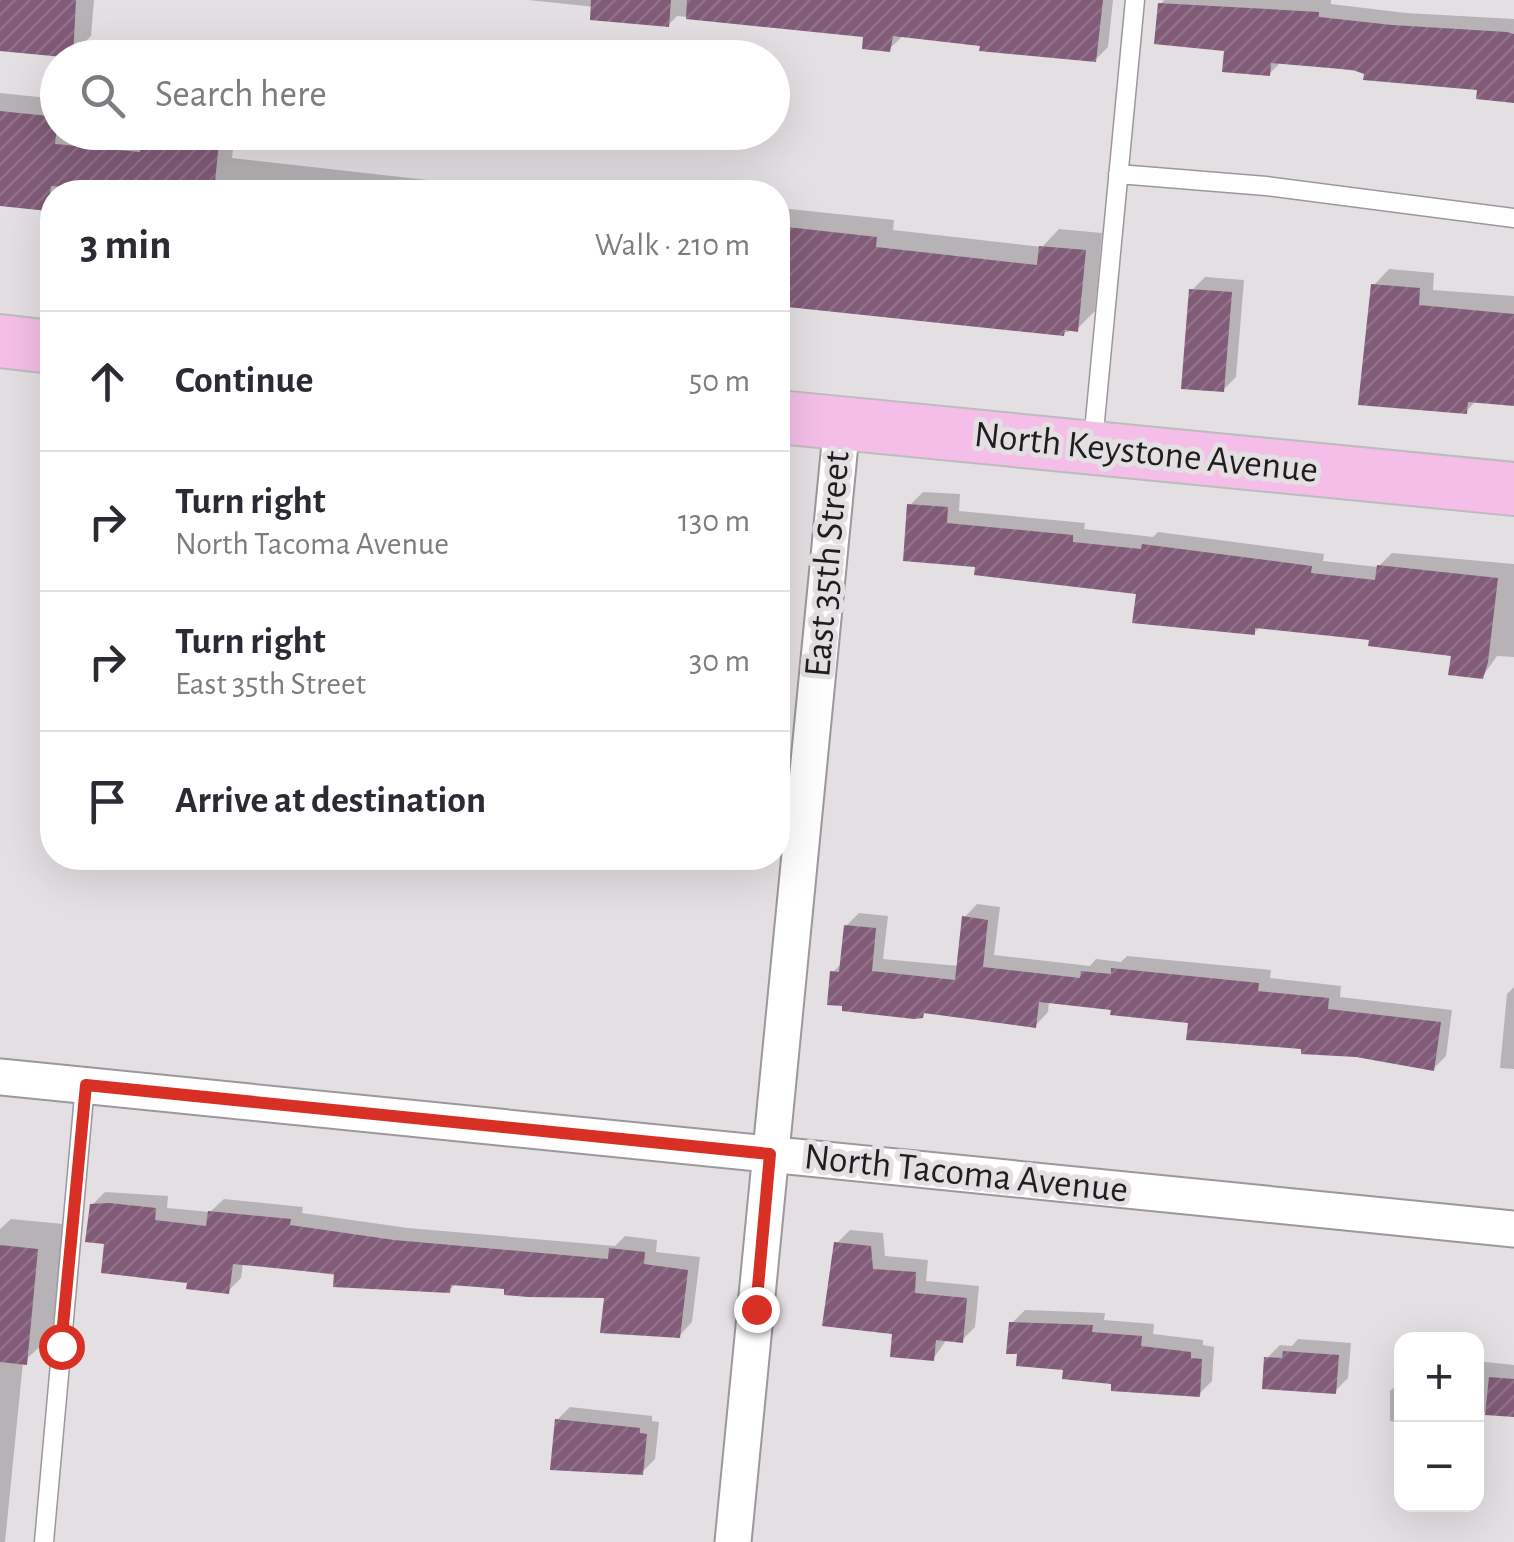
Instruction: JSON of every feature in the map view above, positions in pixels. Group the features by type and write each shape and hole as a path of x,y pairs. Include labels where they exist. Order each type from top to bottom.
{"main road":[{"path":"0,341 40,345"},
{"name":"North Keystone Avenue","path":"790,418 1514,489"}],"street":[{"name":"East 35th Street","path":"733,1542 842,423"},
{"name":"North Tacoma Avenue","path":"0,1076 1514,1229"}],"lane":[{"path":"1093,448 1135,0"},
{"path":"1118,174 1266,186 1514,218"},
{"path":"44,1542 86,1085"}],"building":[{"path":"0,0 76,0 74,40 40,40 40,55 0,51"},
{"path":"591,0 671,0 669,27 590,20"},
{"path":"687,0 1103,0 1096,62 979,51 980,46 893,36 890,52 862,49 863,37 686,19"},
{"path":"1158,3 1319,12 1319,17 1392,25 1507,32 1514,34 1514,103 1476,99 1477,90 1363,80 1364,74 1353,70 1271,63 1270,76 1222,72 1224,51 1154,44"},
{"path":"0,111 40,115 40,150 218,150 215,180 40,180 40,210 0,206"},
{"path":"790,227 877,237 876,247 1037,265 1039,246 1086,250 1078,332 1065,330 1064,336 790,307"},
{"path":"1371,284 1420,288 1419,305 1514,314 1514,406 1468,402 1467,414 1358,405"},
{"path":"1189,289 1232,292 1224,392 1181,389"},
{"path":"907,504 948,507 947,523 1073,535 1073,542 1141,549 1142,544 1312,566 1311,573 1375,580 1377,565 1498,578 1488,662 1483,679 1448,675 1451,656 1368,646 1369,640 1255,628 1255,635 1132,623 1136,594 974,575 975,567 903,561"},
{"path":"962,916 988,920 983,967 1080,978 1081,971 1111,974 1111,968 1259,983 1258,991 1329,998 1328,1009 1441,1022 1434,1071 1356,1057 1301,1054 1301,1049 1186,1040 1188,1023 1039,1002 1036,1028 924,1013 923,1018 914,1019 842,1011 842,1006 827,1005 830,971 839,972 844,925 876,928 872,971 955,980"},
{"path":"90,1204 156,1208 155,1220 206,1226 208,1211 291,1219 290,1225 394,1240 608,1259 609,1248 645,1252 644,1264 688,1270 680,1338 600,1333 604,1298 504,1295 504,1289 451,1285 450,1293 333,1287 334,1274 233,1264 229,1294 186,1289 187,1283 101,1273 104,1244 85,1242"},
{"path":"834,1242 871,1246 873,1269 916,1272 915,1293 967,1298 963,1343 936,1340 934,1361 890,1357 892,1334 822,1326"},
{"path":"0,1245 38,1249 27,1365 0,1362"},
{"path":"1009,1322 1093,1325 1092,1332 1142,1336 1141,1346 1191,1352 1191,1358 1202,1359 1200,1397 1111,1391 1111,1384 1062,1379 1063,1370 1016,1366 1017,1354 1006,1354"},
{"path":"1283,1351 1339,1355 1336,1394 1262,1389 1264,1357 1282,1358"},
{"path":"1489,1377 1514,1379 1514,1417 1485,1415"},
{"path":"555,1419 640,1428 640,1433 647,1434 643,1475 550,1470"}],"route":[{"path":"61,1346 86,1085 770,1154 756,1309"}]}
